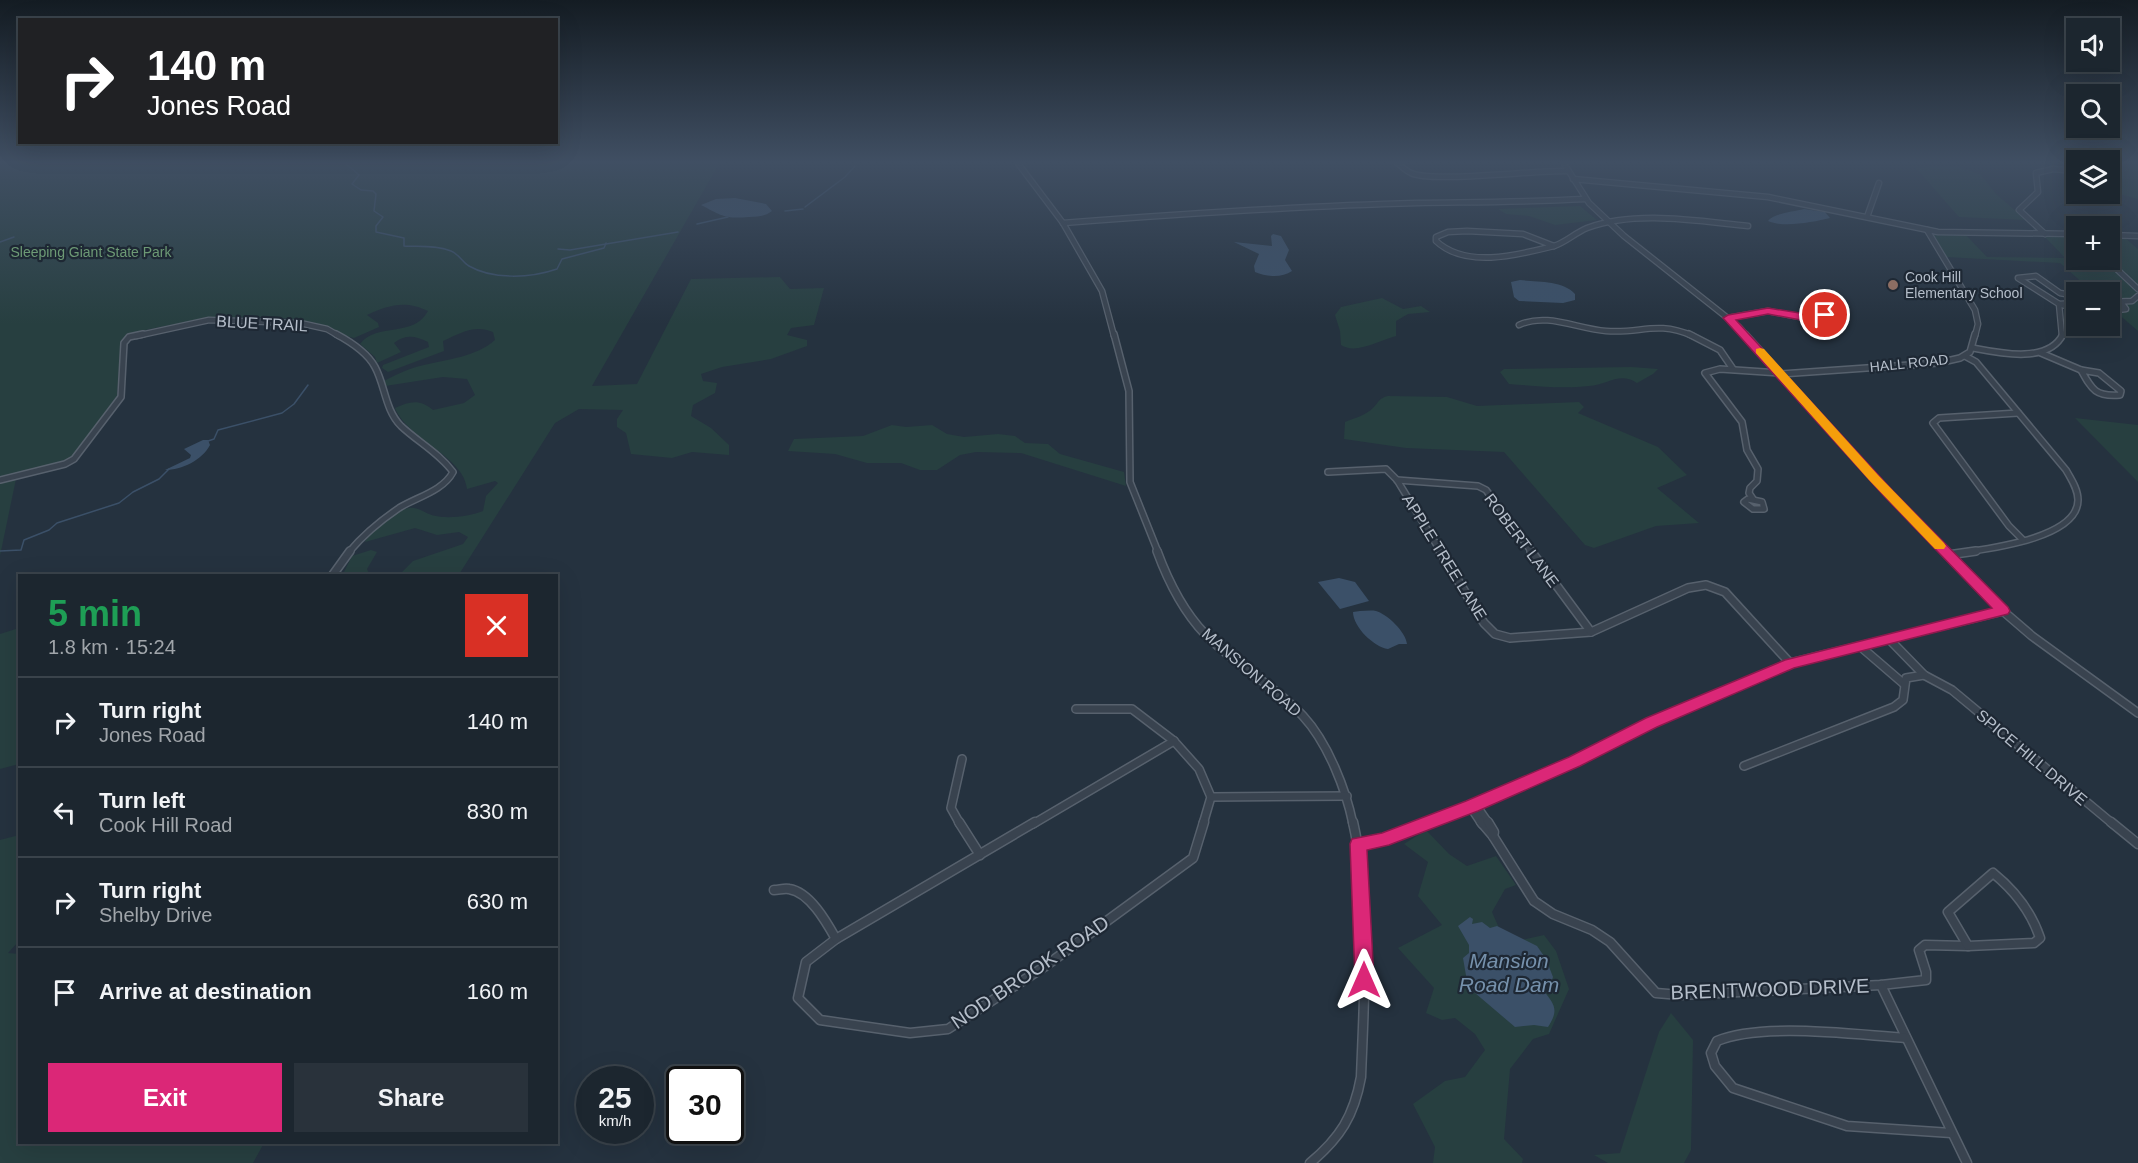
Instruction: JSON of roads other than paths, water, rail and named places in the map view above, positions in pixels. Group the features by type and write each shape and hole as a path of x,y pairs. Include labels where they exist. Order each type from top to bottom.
{"street":[{"name":"MANSION ROAD","path":"1058,216 1102,291 1129,391 1130,482 1146,517 1168,581 1187,612 1205,634 1282,696 1305,718 1326,752 1347,796 1358,844 1364,943 1364,1029 1360,1083 1357,1101 1347,1123 1329,1147 1310,1163"},
{"path":"1063,223 1154,216"},
{"path":"1602,216 1728,318 1874,477 2003,611 2032,636 2138,713"},
{"path":"1869,216 1927,230 2066,234"},
{"path":"2026,216 2046,234"},
{"path":"1554,246 1538,237 1521,233 1467,231 1448,232 1436,237 1440,248 1447,253 1464,256 1505,255 1554,246 1567,242 1586,228 1610,224 1671,219 1748,226"},
{"path":"1927,230 1975,310 1978,324 1973,348 2041,353 2081,370 2106,377 2121,391 2120,395 2107,396 2092,390 2081,370"},
{"path":"2120,235 2138,236"},
{"path":"2118,270 2138,289"},
{"path":"2066,295 2060,294 2040,276 2034,274 2018,278 2066,306"},
{"path":"2121,302 2132,301 2138,296"},
{"path":"2120,310 2126,309 2121,302"},
{"path":"2041,353 2054,346 2061,337 2063,329 2059,304"},
{"path":"2059,304 2066,304"},
{"path":"1728,318 1768,311 1806,318 1825,315"},
{"name":"BLUE TRAIL","path":"0,480 65,464 74,459 121,397 124,343 127,338 141,333 209,320 300,323 327,330 351,342 366,355 375,367 391,411 400,425 446,462 453,472 448,482 401,507 365,533 333,574"},
{"path":"1519,325 1522,322 1541,320 1607,331 1633,331 1651,326 1677,329 1719,349 1733,369"},
{"name":"HALL ROAD","path":"1753,499 1749,493 1750,488 1758,481 1758,469 1747,450 1742,422 1708,381 1705,373 1710,370 1733,369 1780,374 1938,363 1965,356 1973,348"},
{"path":"1948,555 1976,552 2059,530 2071,520 2078,506 2076,487 2072,477 1976,362 1965,356"},
{"path":"2018,413 1939,418 1933,423 2009,526 2023,540"},
{"name":"APPLE TREE LANE","path":"1328,472 1386,469 1397,480 1484,623 1495,634 1510,638 1591,632 1688,588 1706,585 1725,592 1790,663"},
{"name":"ROBERT LANE","path":"1397,480 1478,486 1486,490 1591,632"},
{"path":"1358,844 1383,840 1474,808 1574,762 1651,722 1790,663 2003,611"},
{"name":"SPICE HILL DRIVE","path":"1890,640 1924,675 1952,690 2062,784 2138,844"},
{"path":"1861,647 1904,684"},
{"path":"1744,766 1894,707 1903,700 1906,678 1924,675"},
{"path":"1076,709 1132,709 1174,741 1199,769 1211,797 1347,796"},
{"name":"NOD BROOK ROAD","path":"1174,741 836,939 806,962 798,998 820,1020 910,1033 948,1029 1044,967 1193,858 1211,797"},
{"path":"963,759 951,808 980,855"},
{"name":"BRENTWOOD DRIVE","path":"1474,808 1474,812 1488,834 1492,836 1534,901 1553,914 1592,930 1610,942 1656,993 1680,995 1881,985 1926,980 1926,972 1919,950 1925,945 1968,946 2034,943 2040,938 2037,927 2007,884 1994,873 1948,912 1968,946"},
{"path":"774,890 791,889 821,914 836,939"},
{"path":"1881,985 1967,1163"},
{"path":"1906,1038 1817,1034 1731,1034 1716,1041 1712,1048 1712,1056 1723,1079 1733,1088 1824,1120 1847,1126 1951,1133"}],"water":[{"path":"727,216 757,216 734,218"},
{"path":"1771,218 1830,218 1807,223 1782,224 1768,221"},
{"path":"1273,234 1281,236 1289,250 1285,260 1292,271 1284,275 1269,276 1255,272 1254,266 1259,254 1234,242 1272,246 1271,236"},
{"path":"1520,280 1549,282 1564,286 1575,294 1575,300 1563,303 1519,301 1514,297 1511,282"},
{"path":"208,440 210,445 197,460 178,468 165,470 190,458 191,455 184,449"},
{"path":"1339,578 1355,582 1369,601 1340,609 1318,582"},
{"path":"1376,611 1385,616 1400,629 1407,644 1399,644 1388,649 1377,644 1356,624 1353,612"},
{"name":"Mansion Road Dam","path":"1470,917 1473,919 1472,924 1482,922 1490,928 1497,926 1537,946 1546,959 1553,977 1551,983 1544,986 1543,990 1554,1008 1554,1016 1548,1027 1534,1025 1515,1027 1468,987 1463,958 1469,953 1469,945 1458,926"}],"waterway":[{"path":"382,216 376,226 376,232 404,238 404,246 433,247 451,251 467,264 489,274 524,276 547,272 557,269 562,259 604,248 606,244"},
{"path":"697,224 728,217"},
{"path":"606,244 678,232"},
{"path":"0,242 14,237"},
{"path":"558,249 570,250 606,244"},
{"path":"208,441 214,439 218,430 282,413 294,404 308,385"},
{"path":"0,551 21,550 24,540 49,530 57,523 119,503 133,492 159,479 169,469"}],"place":[{"name":"Cook Hill Elementary School","path":"1893,285"}],"park label":[{"name":"Sleeping Giant State Park","path":"91,252"}]}
